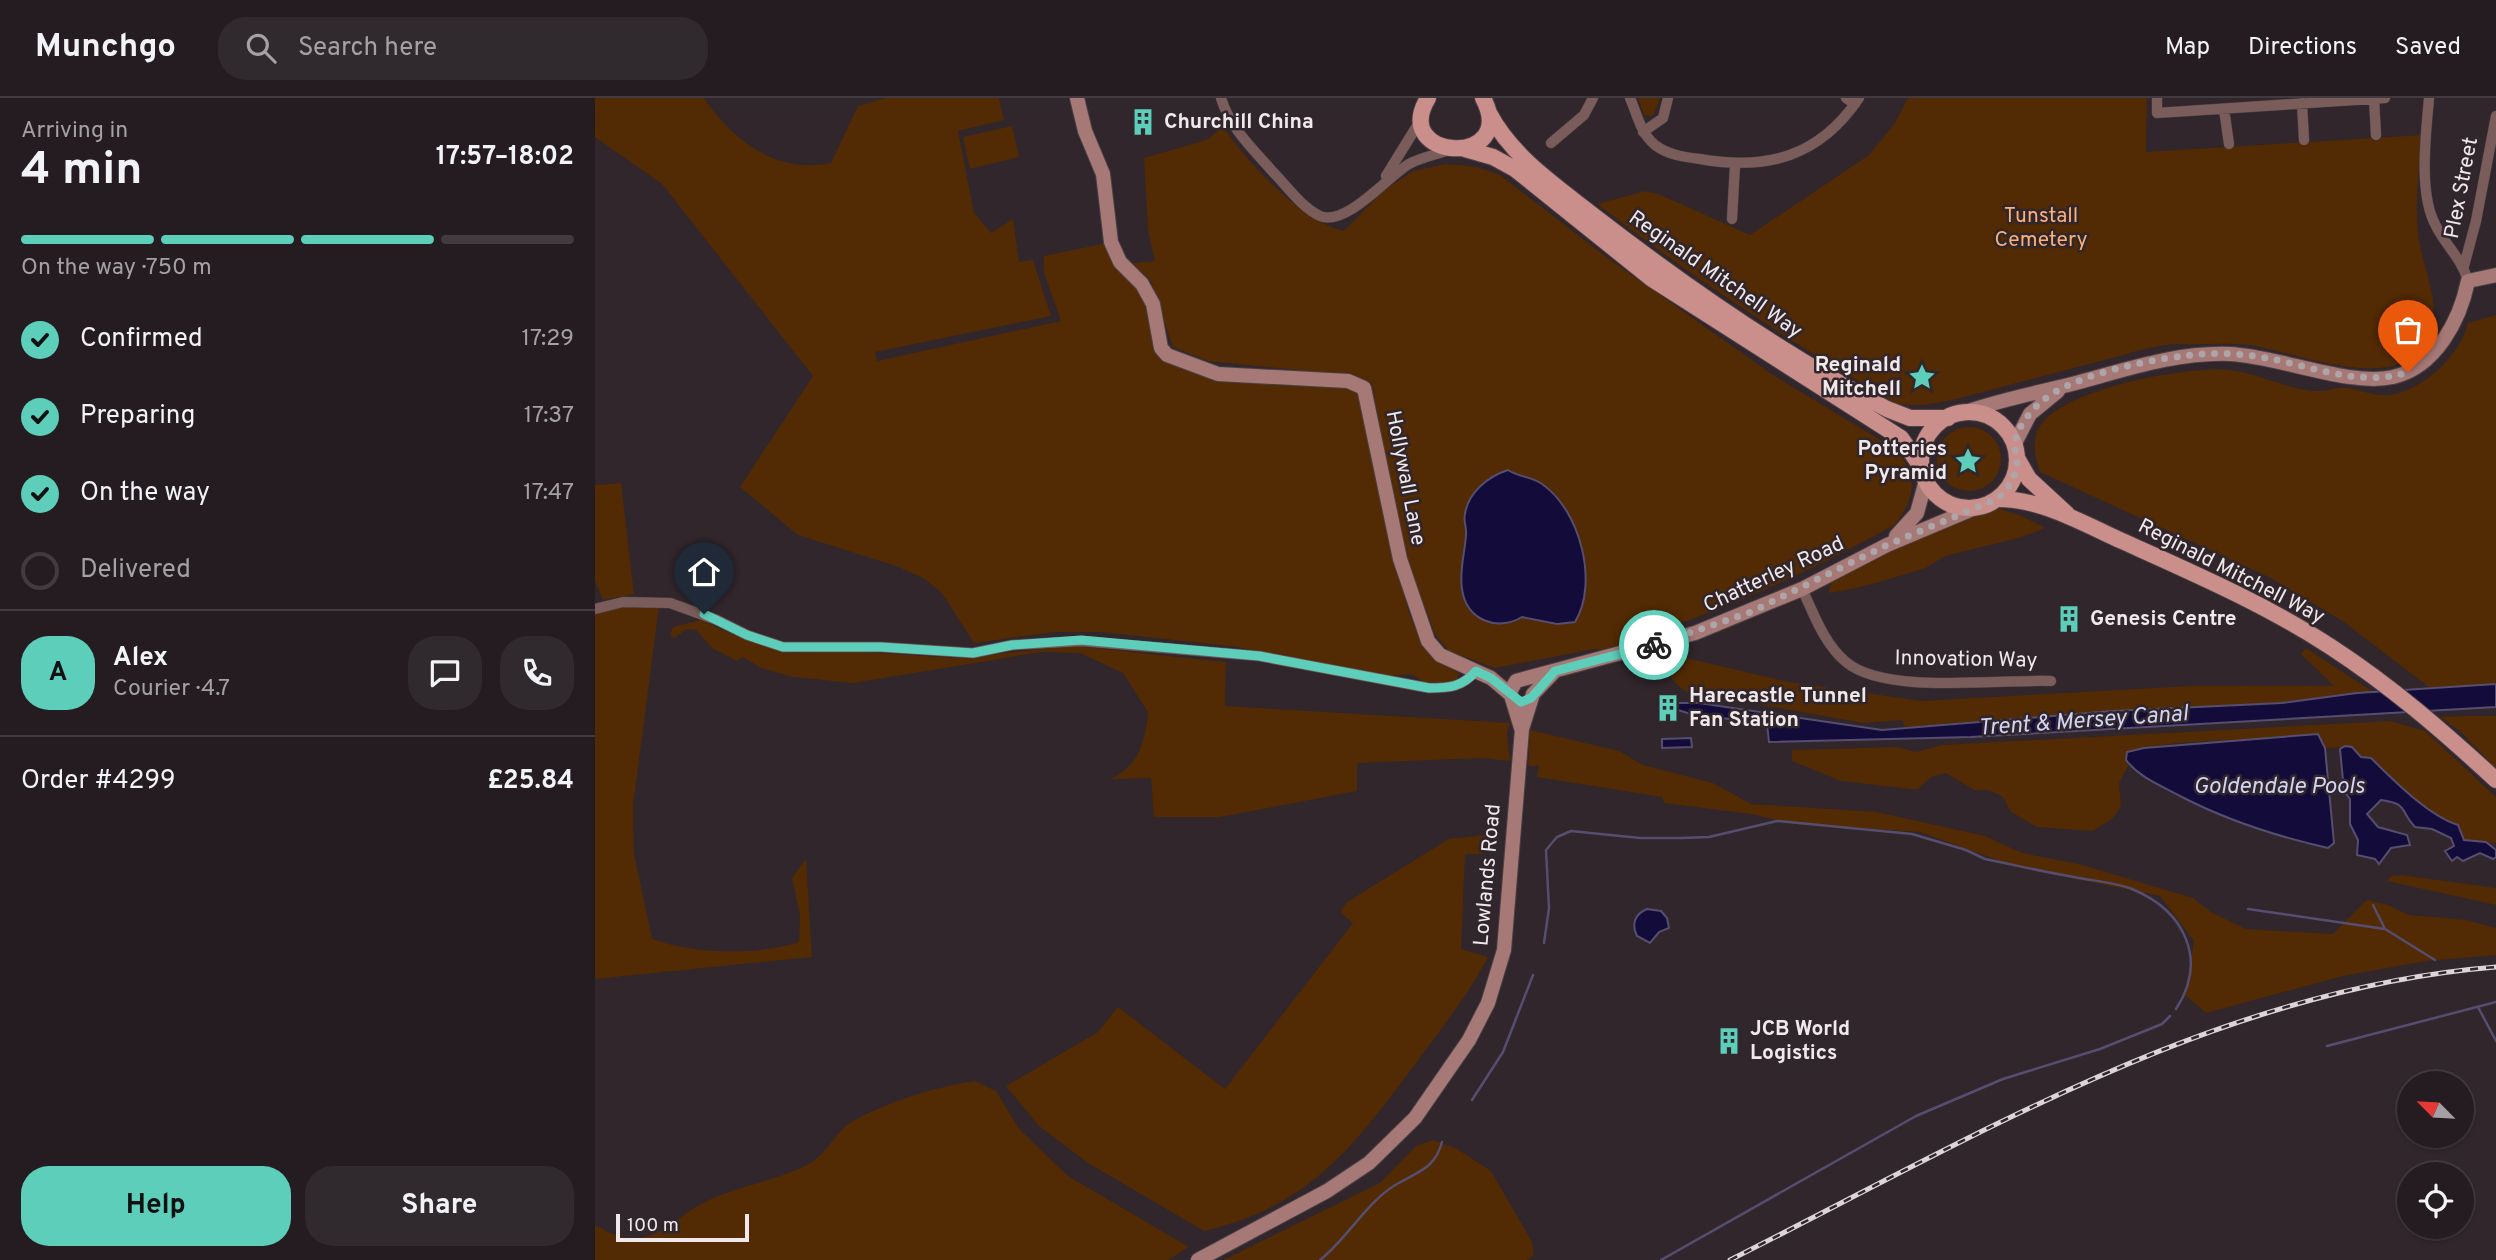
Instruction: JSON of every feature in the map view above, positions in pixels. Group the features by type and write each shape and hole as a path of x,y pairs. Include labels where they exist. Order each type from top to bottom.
{"main road":[{"path":"1424,105 1429,138 1457,150 1477,143 1485,133 1488,104"},
{"name":"Reginald Mitchell Way","path":"1488,104 1505,140 1528,162 1659,267 1742,324 1887,409 1910,418 1954,416"},
{"name":"Reginald Mitchell Way","path":"1457,150 1493,157 1514,169 1652,279 1806,380 1891,431 1909,446 1924,474"},
{"path":"1976,413 1991,418 2004,428 2016,452 2011,484 1997,499 1975,508 1959,507 1943,501 1924,474 1925,442 1939,424 1954,416 1976,413"},
{"name":"Reginald Mitchell Way","path":"2016,452 2029,479 2071,518"},
{"name":"Reginald Mitchell Way","path":"1997,499 2028,504 2071,518 2260,606 2331,647 2387,686 2496,780"}],"street":[{"name":"Hollywall Lane","path":"1077,98 1085,131 1103,174 1111,242 1120,261 1142,284 1153,304 1161,348 1167,355 1218,374 1348,381 1364,388 1395,538 1428,641 1440,655 1491,678 1513,697"},
{"path":"1221,98 1241,136 1299,200 1321,216 1329,218 1346,213 1379,185 1422,157 1457,150"},
{"path":"1550,142 1584,116 1593,98"},
{"path":"1630,98 1643,132 1654,144 1671,154 1735,165 1769,162 1817,142 1839,126 1853,100"},
{"path":"1643,132 1663,118 1668,98"},
{"path":"2157,98 2157,113 2385,98"},
{"path":"1954,416 2165,359 2204,354 2270,359 2355,377 2393,377 2422,362 2442,344 2459,315 2468,281 2464,267 2436,227 2426,199 2429,98"},
{"path":"2374,99 2376,135"},
{"path":"2302,103 2304,140"},
{"path":"1379,185 1424,105"},
{"path":"2224,110 2229,144"},
{"name":"Plex Street","path":"2464,267 2476,222 2496,116"},
{"path":"1729,213 1735,165"},
{"path":"2468,281 2496,275"},
{"path":"2016,452 2030,414 2043,400 2068,385"},
{"name":"Chatterley Road","path":"1887,545 1917,513 1924,474"},
{"name":"Chatterley Road","path":"1522,680 1695,633 1802,589 1887,545 1975,508"},
{"name":"Innovation Way","path":"1802,589 1832,649 1863,673 1885,679 1926,682 2051,681"},
{"path":"595,609 623,602 670,603 783,647 881,647 973,653 1012,645 1081,640 1259,656 1429,688 1449,688 1464,684 1476,671"},
{"path":"1532,696 1531,684 1522,680 1511,686 1513,697 1524,702 1532,696 1555,671"},
{"name":"Hollywall Lane","path":"1491,678 1522,680"},
{"name":"Lowlands Road","path":"1198,1260 1328,1191 1369,1163 1415,1118 1469,1040 1488,1003 1504,950 1522,729 1532,696"},
{"name":"Lowlands Road","path":"1513,697 1522,729"}],"green space":[{"path":"595,98 704,98 728,128 758,151 792,164 811,165 831,163 858,106 886,98 999,98 1004,120 958,131 974,213 991,233 1013,219 1019,262 1033,260 1051,316 875,352 877,361 1061,321 1043,270 1044,256 1107,243 1150,308 1154,337 1194,368 1342,384 1364,396 1408,610 1422,645 1444,665 1459,673 1457,679 1449,683 1424,682 1411,674 1391,676 1331,667 1238,647 1101,632 1055,632 974,643 942,593 923,578 896,566 798,535 740,487 813,376 662,184 595,137"},
{"path":"1638,98 1660,98 1653,116 1644,115"},
{"name":"Tunstall Cemetery","path":"1908,98 2147,98 2146,152 2422,135 2417,214 2419,241 2433,303 2433,328 2429,339 2415,356 2395,365 2372,368 2348,367 2255,346 2171,344 1948,401 1906,405 1896,403 1818,357 1669,257 1597,204 1645,191 1661,195 1750,235 1869,155 1895,123"},
{"path":"1210,117 1220,123 1259,171 1292,202 1327,225 1344,231 1383,191 1413,171 1446,164 1477,167 1500,175 1609,259 1773,375 1895,449 1903,458 1911,477 1912,487 1907,506 1894,525 1787,580 1679,624 1602,650 1594,649 1495,668 1449,651 1435,634 1399,537 1372,383 1347,375 1208,361 1173,347 1151,281 1126,264 1155,261 1148,230 1144,158 1206,140 1217,132"},
{"path":"1012,126 1019,157 970,169 963,137"},
{"path":"2496,315 2496,684 2430,688 2344,622 2271,578 2040,472 2035,443 2040,426 2054,413 2074,401 2099,391 2157,376 2229,370 2306,390 2344,388 2377,395 2395,394 2419,384 2440,368 2458,346 2468,323"},
{"path":"1963,427 1975,427 1992,436 1999,447 1999,471 1992,482 1975,491 1963,491 1951,486 1942,477 1937,465 1937,453 1942,441 1951,432"},
{"path":"621,483 634,594 603,600 595,581 595,485"},
{"path":"2000,509 2022,516 2045,528 1946,556 1923,569 1828,593 1832,581 1873,560 1935,532"},
{"path":"659,606 633,806 634,854 652,939 687,948 725,951 763,950 799,942 800,915 792,878 806,859 812,957 595,979 595,613 621,607"},
{"path":"701,620 736,636 792,653 846,651 954,658 1075,646 1226,662 1225,706 1510,723 1507,733 1510,761 1481,758 1357,763 1357,791 1220,817 1154,817 1151,778 1110,779 1128,767 1139,752 1148,712 1123,673 1080,653 1041,652 853,683 793,677 761,668 743,657 737,661 712,648 696,630 687,629 674,638 670,634 673,627"},
{"path":"2306,648 2373,692 2282,703 2113,711 1905,727 1902,720 1863,723 1685,691 1673,680 1669,666 1669,654 1788,682 1921,701 2192,686 2334,686 2301,654"},
{"path":"2496,716 2496,768 2460,731 2440,717"},
{"path":"2390,721 2425,731 2496,797 2496,843 2464,840 2454,823 2446,821 2424,806 2371,758 2361,757 2351,747 2325,748 2323,740 2199,741 2127,752 2126,760 2129,764 2119,783 2121,806 2113,818 2093,831 2037,827 2011,812 2003,797 1988,790 1974,790 1946,773 1931,777 1918,789 1911,789 1841,781 1792,761 1792,750 1897,747 1916,752 1942,745"},
{"path":"1530,730 1619,751 1643,765 1713,783 1751,804 1877,812 1985,836 2022,853 2079,864 2193,898 2211,912 2246,929 2333,934 2367,900 2388,905 2409,915 2466,920 2496,928 2496,955 2426,961 2343,976 2206,1013 2185,995 2194,941 2160,896 2017,867 1920,832 1794,824 1751,814 1664,803 1662,797 1537,777 1539,766 1528,766"},
{"path":"1485,835 1482,854 1465,854 1461,949 1488,957 1481,971 1419,1059 1352,1144 1303,1188 1275,1205 1242,1220 1204,1231 1088,1163 1039,1126 1006,1086 1098,1032 1118,1007 1225,1089 1353,923 1340,912 1347,902 1449,839"},
{"path":"2401,875 2496,888 2496,905 2387,881 2391,876"},
{"path":"975,1081 996,1091 1019,1129 1068,1176 1189,1247 1168,1260 595,1260 595,1225 622,1237 649,1236 714,1198 807,1165 821,1155 847,1125 867,1114 913,1096"},
{"path":"1434,1140 1457,1149 1491,1171 1532,1242 1534,1255 1527,1260 1223,1260 1380,1183 1416,1146"}],"water":[{"path":"1508,470 1542,484 1567,511 1575,529 1582,548 1585,588 1582,606 1575,622 1557,624 1522,617 1493,623 1476,615 1465,600 1461,575 1467,506 1480,486"},
{"name":"Trent & Mersey Canal","path":"2496,684 2496,707 1971,737 1769,742 1767,724 1691,714 1671,708 1671,703 1699,703 1882,730 2113,711 2282,703 2357,693"},
{"name":"Goldendale Pools","path":"2318,734 2325,748 2334,843 2328,848 2271,833 2216,813 2151,781 2126,760 2127,752 2144,748"},
{"path":"1691,738 1692,747 1662,748 1662,739"},
{"name":"Goldendale Pools","path":"2345,746 2352,747 2361,757 2371,758 2424,806 2458,825 2464,840 2486,842 2496,850 2496,857 2493,859 2480,853 2463,861 2457,857 2452,861 2445,851 2454,846 2451,838 2432,829 2415,827 2400,806 2381,800 2367,814 2378,827 2407,835 2410,845 2391,848 2379,864 2375,859 2357,855 2358,840 2350,824 2350,799 2344,791 2340,749"},
{"path":"1647,909 1661,911 1667,918 1669,928 1659,932 1650,943 1637,936 1634,927 1637,917"}],"waterway":[{"path":"1544,943 1549,908 1546,850 1557,837 1571,831 1640,838 1709,837 1777,821 1912,834 1966,850 1985,859 2118,885 2150,898 2178,924 2190,955 2190,973 2176,1009"},
{"path":"2373,905 2385,929"},
{"path":"2248,909 2385,929 2435,960"},
{"path":"1472,1100 1503,1052 1533,975"},
{"path":"2327,1046 2496,1002"},
{"path":"2478,1007 2496,1041"},
{"path":"1661,1260 1916,1116 2003,1079 2100,1049 2162,1024 2170,1016"},
{"path":"1320,1260 1376,1200 1430,1164 1442,1142"}],"railway":[{"path":"1730,1260 2006,1119 2100,1076 2196,1037 2293,1005 2393,981 2496,967"}],"way so far":[{"path":"1654,645 1751,612 1887,545 1997,499 2011,484 2015,473 2017,456 2014,445 2021,427 2043,400 2068,385 2165,359 2204,354 2233,354 2270,359 2355,377 2380,379 2408,372"}],"place":[{"name":"Churchill China","path":"1143,122"},
{"name":"Reginald Mitchell","path":"1922,377"},
{"name":"Potteries Pyramid","path":"1968,461"},
{"name":"Genesis Centre","path":"2069,619"},
{"name":"Harecastle Tunnel Fan Station","path":"1668,708"},
{"name":"JCB World Logistics","path":"1729,1041"}],"route":[{"path":"704,614 747,635 783,647 881,647 973,653 1012,645 1081,640 1259,656 1429,688 1449,688 1464,684 1476,671 1491,678 1521,702 1531,698 1555,671 1592,659 1654,645"}]}
